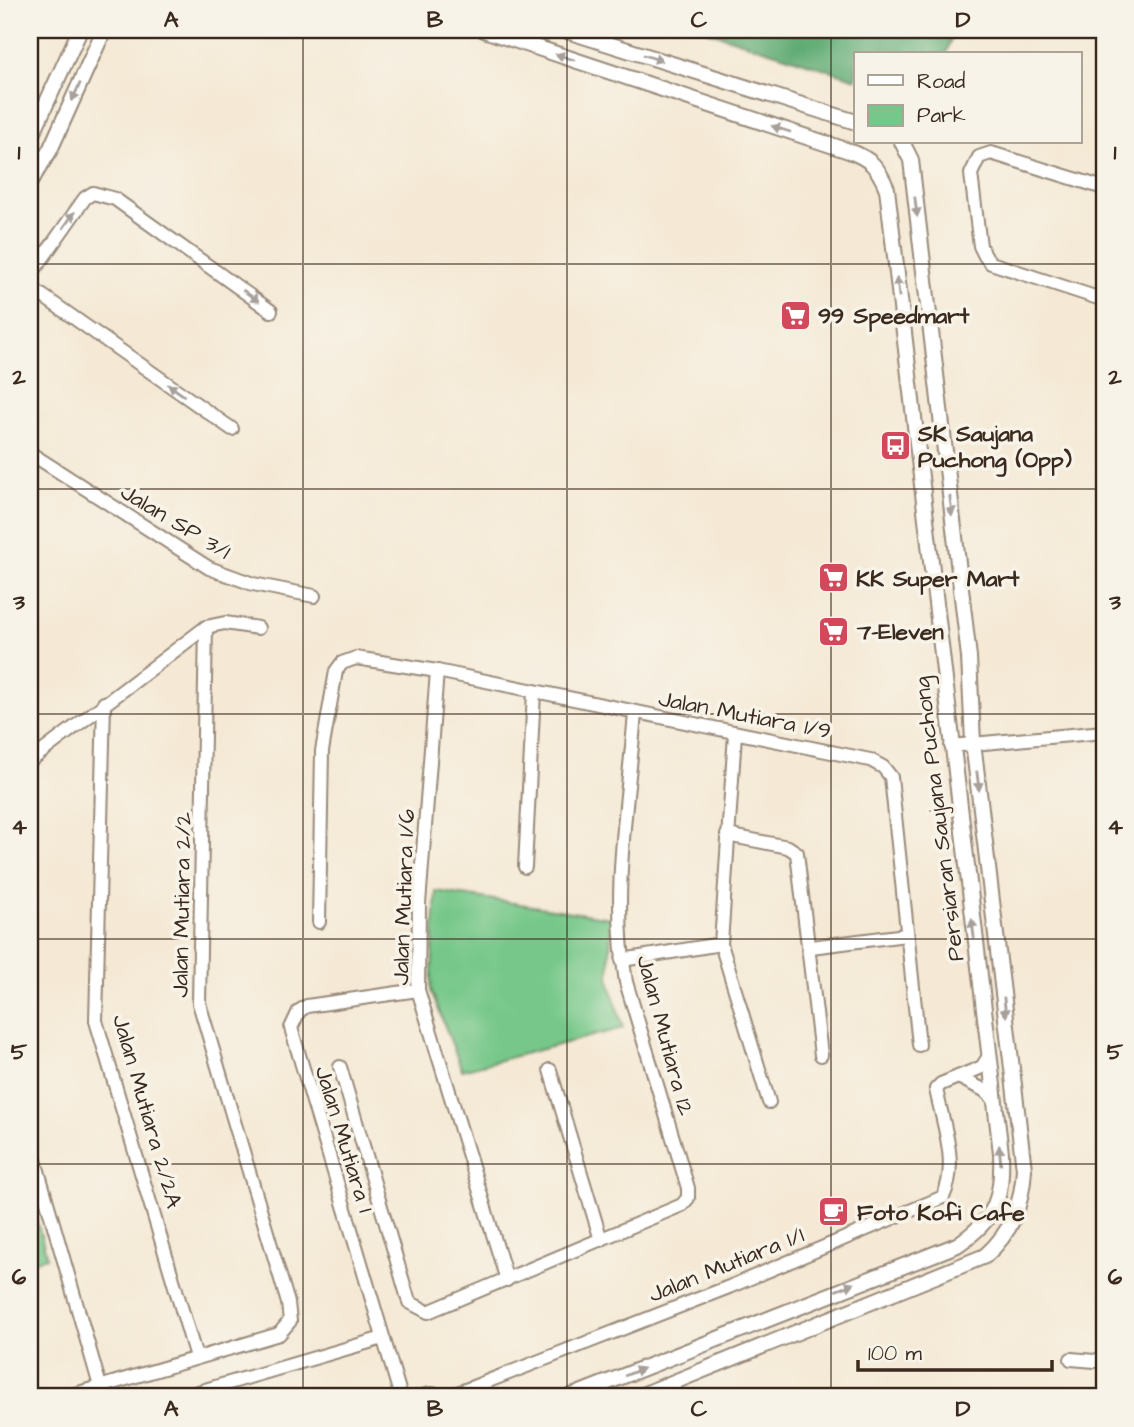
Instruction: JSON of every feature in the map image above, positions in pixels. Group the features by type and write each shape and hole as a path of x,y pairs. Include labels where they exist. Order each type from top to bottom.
{"street":[{"path":"30,139 80,30"},
{"path":"30,182 50,150 104,30"},
{"name":"Persiaran Saujana Puchong","path":"484,30 504,32 849,151 866,158 878,168 887,189 1002,1181 994,1210 979,1230 957,1245 570,1397"},
{"path":"564,30 854,121"},
{"name":"Persiaran Saujana Puchong","path":"637,1397 985,1256 1001,1242 1023,1196 1024,1169 973,742 969,657 911,160 903,144"},
{"path":"1104,188 991,153 979,157 971,174 980,246 991,263 1104,300"},
{"path":"30,276 85,198 93,192 115,199 271,310"},
{"path":"30,287 232,429"},
{"name":"Jalan SP 3/1","path":"30,453 209,568 253,584 314,596"},
{"path":"30,761 206,627 225,623 258,628"},
{"name":"Jalan Mutiara 2/2","path":"196,1357 279,1334 290,1321 288,1303 199,1003 206,627"},
{"name":"Jalan Mutiara 1/9","path":"319,922 323,751 332,680 342,663 356,658 437,671 870,760 883,767 891,777 919,1045"},
{"name":"Jalan Mutiara 1/6","path":"437,671 419,904 418,990 507,1280"},
{"path":"525,867 534,692"},
{"name":"Jalan Mutiara 2/2A","path":"104,703 96,1021 196,1357"},
{"name":"Jalan Mutiara 12","path":"601,1240 682,1205 688,1198 688,1188 626,982 622,960 619,907 635,713"},
{"path":"951,746 1104,732"},
{"path":"735,734 721,944 769,1102"},
{"path":"727,835 788,847 797,853 811,947 821,1055"},
{"path":"811,947 906,935"},
{"path":"622,960 721,944"},
{"name":"Jalan Mutiara 1","path":"401,1397 291,1028 299,1011 307,1006 418,990"},
{"path":"958,1077 982,1067 989,1056"},
{"path":"340,1066 409,1302 428,1312 601,1240 550,1070"},
{"path":"958,1077 984,1090 994,1099"},
{"name":"Jalan Mutiara 1/1","path":"418,1397 430,1394 450,1396 729,1287 943,1197 950,1182 951,1164 936,1089 958,1077"},
{"path":"30,1143 100,1386"},
{"path":"181,1397 383,1338"},
{"path":"1071,1359 1095,1361 1104,1356"},
{"path":"65,1397 196,1357"}],"green space":[{"path":"704,30 954,30 947,52 854,52 854,78"},
{"path":"436,891 611,918 609,980 623,1028 462,1070 431,990"},
{"path":"30,1196 47,1257 30,1262"}],"place":[{"name":"99 Speedmart","path":"795,315"},
{"name":"SK Saujana Puchong (Opp)","path":"895,446"},
{"name":"KK Super Mart","path":"833,578"},
{"name":"7-Eleven","path":"834,631"},
{"name":"Foto Kofi Cafe","path":"834,1212"}]}
